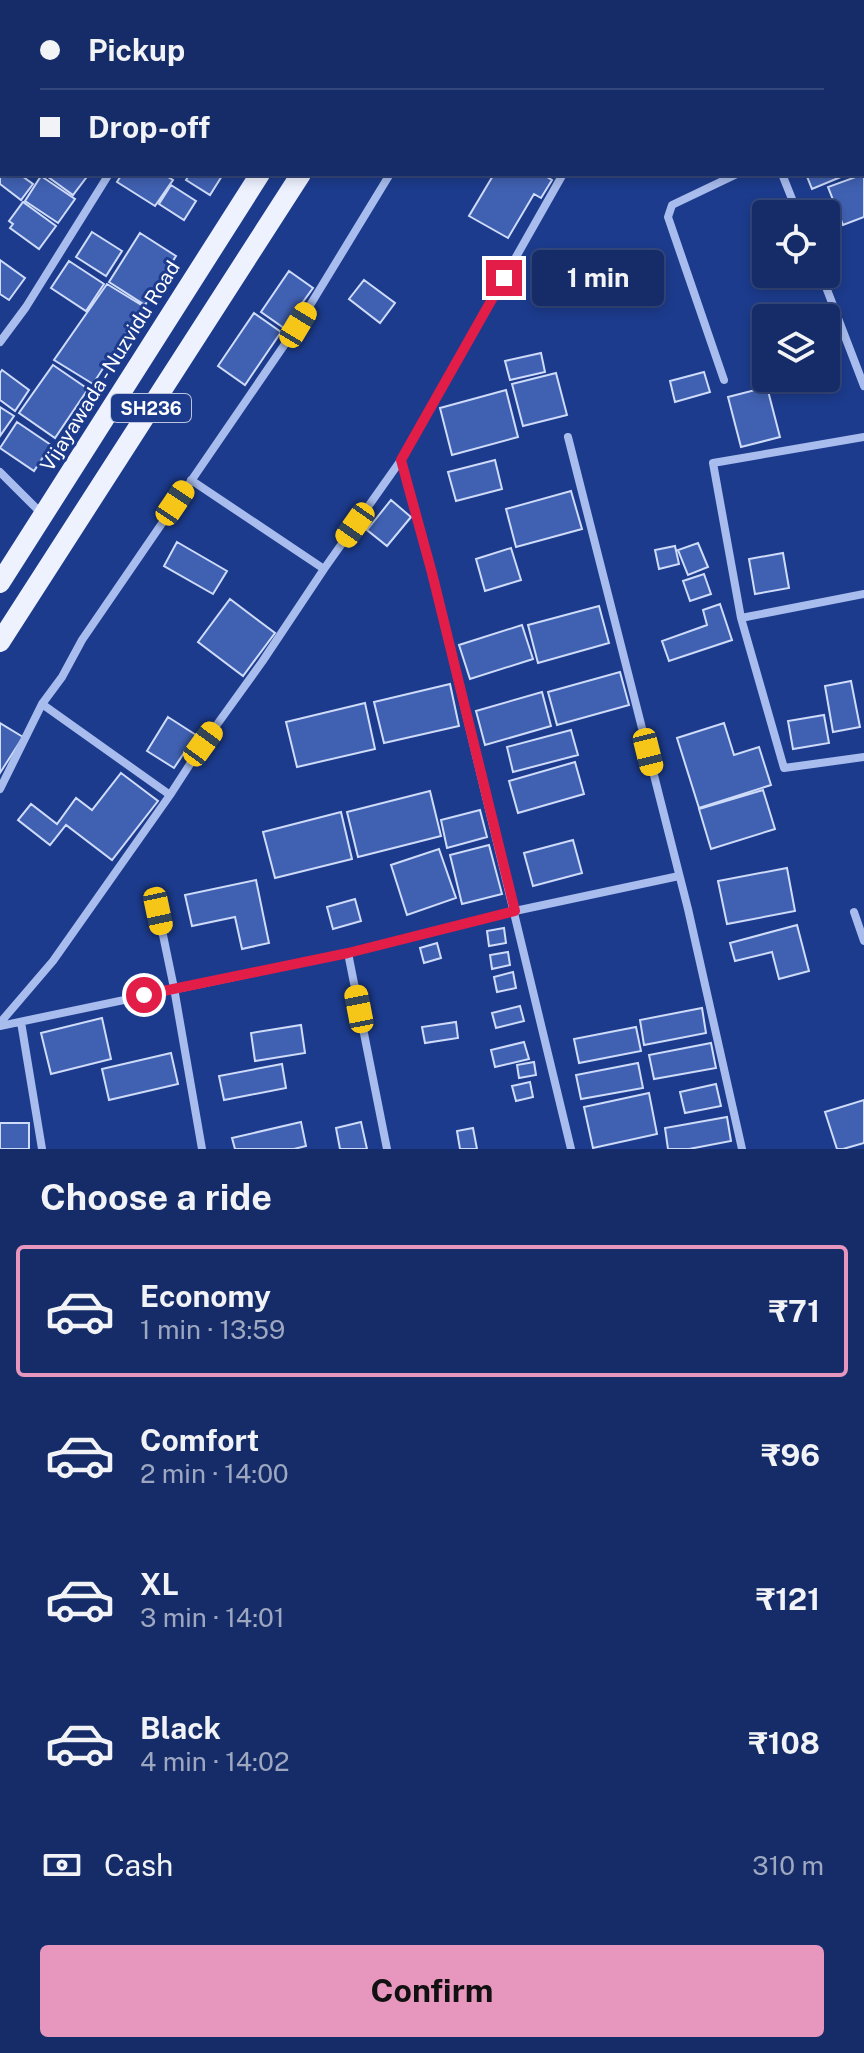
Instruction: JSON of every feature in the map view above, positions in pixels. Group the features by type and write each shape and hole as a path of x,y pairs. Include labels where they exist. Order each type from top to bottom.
{"main road":[{"name":"Vijayawada - Nuzvidu Road","path":"0,583 259,176"},
{"name":"SH236","path":"0,642 300,176"}],"street":[{"path":"0,342 26,307 108,176"},
{"path":"0,789 42,704 62,677 82,640 298,325 389,176"},
{"path":"0,1024 53,961 401,460 562,176"},
{"path":"724,380 668,217 672,205 733,176"},
{"path":"783,176 792,200"},
{"path":"826,288 864,386"},
{"path":"568,437 679,876 742,1149"},
{"path":"864,437 713,463 741,618 784,768 864,757"},
{"path":"401,460 432,573 571,1149"},
{"path":"0,472 43,516"},
{"path":"191,480 324,569"},
{"path":"741,618 864,594"},
{"path":"42,704 170,795"},
{"path":"0,1024 348,953 515,911 679,876"},
{"path":"158,911 202,1149"},
{"path":"854,912 864,941"},
{"path":"348,953 387,1149"},
{"path":"21,1022 42,1149"}],"building":[{"path":"0,176 22,176 33,184 21,200 0,184"},
{"path":"41,176 75,199 58,223 25,201"},
{"path":"47,176 87,176 73,195"},
{"path":"121,176 166,176 173,180 155,206 117,182"},
{"path":"189,176 222,176 210,195 186,180"},
{"path":"493,176 548,176 552,180 541,198 534,194 508,238 469,216"},
{"path":"807,176 843,176 812,189"},
{"path":"864,176 864,217 843,225 840,200 833,200 828,187"},
{"path":"171,185 196,201 184,220 159,204"},
{"path":"23,202 56,226 39,249 10,228 13,224 9,221"},
{"path":"92,232 122,251 106,276 76,257"},
{"path":"140,233 176,256 145,305 109,282"},
{"path":"0,260 25,278 9,300 0,294"},
{"path":"69,261 104,284 86,311 51,288"},
{"path":"289,271 313,288 284,328 261,312"},
{"path":"364,280 395,303 380,323 349,299"},
{"path":"107,284 143,306 93,384 54,360"},
{"path":"254,313 281,332 245,385 218,366"},
{"path":"541,353 545,372 510,380 505,361"},
{"path":"53,365 88,389 55,438 19,413"},
{"path":"2,370 29,390 15,411 0,400"},
{"path":"704,372 710,392 675,402 670,381"},
{"path":"556,373 567,415 523,426 512,384"},
{"path":"506,390 518,437 452,455 440,408"},
{"path":"752,391 768,392 780,437 741,447 728,397"},
{"path":"0,407 14,416 0,436"},
{"path":"17,422 51,445 34,471 0,448"},
{"path":"495,460 502,489 456,501 448,472"},
{"path":"571,491 582,529 516,547 506,509"},
{"path":"391,500 411,517 387,546 367,530"},
{"path":"177,542 227,571 213,594 164,566"},
{"path":"698,543 708,567 688,575 678,550"},
{"path":"675,546 679,564 659,569 655,550"},
{"path":"511,548 521,580 485,591 476,559"},
{"path":"783,553 789,588 755,594 749,559"},
{"path":"704,574 711,594 690,601 683,581"},
{"path":"230,599 275,633 243,676 198,642"},
{"path":"720,604 732,640 669,661 662,641 707,625 703,610"},
{"path":"599,606 609,643 538,663 528,625"},
{"path":"522,625 533,659 470,679 459,645"},
{"path":"620,672 629,705 557,725 548,692"},
{"path":"851,681 860,727 833,732 825,686"},
{"path":"450,684 459,726 384,743 374,702"},
{"path":"542,692 551,726 485,745 476,711"},
{"path":"365,703 375,749 297,767 286,722"},
{"path":"824,715 829,743 793,749 788,721"},
{"path":"168,717 196,735 174,768 147,751"},
{"path":"0,723 23,737 0,773"},
{"path":"724,723 734,755 759,747 771,785 699,808 677,738"},
{"path":"571,730 578,755 513,772 507,747"},
{"path":"575,762 584,794 518,813 509,781"},
{"path":"121,773 158,801 112,860 66,825 50,845 18,820 31,804 57,824 76,798 92,810"},
{"path":"763,790 775,829 711,849 699,809"},
{"path":"430,791 441,836 358,857 347,812"},
{"path":"480,810 487,837 447,848 441,820"},
{"path":"341,812 352,859 275,878 263,832"},
{"path":"573,840 582,873 533,886 524,853"},
{"path":"489,845 502,894 462,904 450,855"},
{"path":"439,849 456,898 407,915 391,865"},
{"path":"787,868 795,911 727,924 718,881"},
{"path":"256,880 269,943 242,949 235,917 192,926 185,895"},
{"path":"355,899 361,921 333,929 327,907"},
{"path":"797,925 809,971 779,979 772,952 735,961 730,943"},
{"path":"504,928 506,943 489,946 487,931"},
{"path":"437,943 441,958 424,963 420,948"},
{"path":"508,952 510,965 492,969 490,955"},
{"path":"513,972 516,988 497,992 494,977"},
{"path":"520,1006 524,1021 496,1028 492,1013"},
{"path":"702,1008 706,1033 644,1045 640,1020"},
{"path":"102,1018 111,1059 51,1074 41,1033"},
{"path":"456,1022 458,1038 425,1043 422,1027"},
{"path":"301,1025 305,1053 255,1061 251,1033"},
{"path":"636,1027 641,1051 579,1063 574,1039"},
{"path":"524,1042 529,1059 495,1067 491,1050"},
{"path":"711,1043 716,1068 654,1079 649,1055"},
{"path":"171,1053 178,1084 109,1100 102,1069"},
{"path":"534,1062 536,1075 519,1078 517,1065"},
{"path":"638,1063 643,1088 581,1099 576,1075"},
{"path":"282,1064 286,1088 224,1100 219,1076"},
{"path":"530,1082 533,1097 516,1101 512,1086"},
{"path":"716,1084 721,1106 685,1113 680,1092"},
{"path":"649,1093 657,1134 593,1148 584,1107"},
{"path":"864,1100 864,1143 837,1149 825,1112"},
{"path":"727,1117 731,1141 689,1149 668,1149 665,1128"},
{"path":"301,1122 306,1146 294,1149 235,1149 232,1138"},
{"path":"361,1122 367,1149 340,1149 336,1128"},
{"path":"0,1123 29,1123 29,1149 0,1149"},
{"path":"473,1128 477,1149 460,1149 457,1131"}],"route":[{"path":"144,995 348,953 515,911 401,460 504,278"}]}
